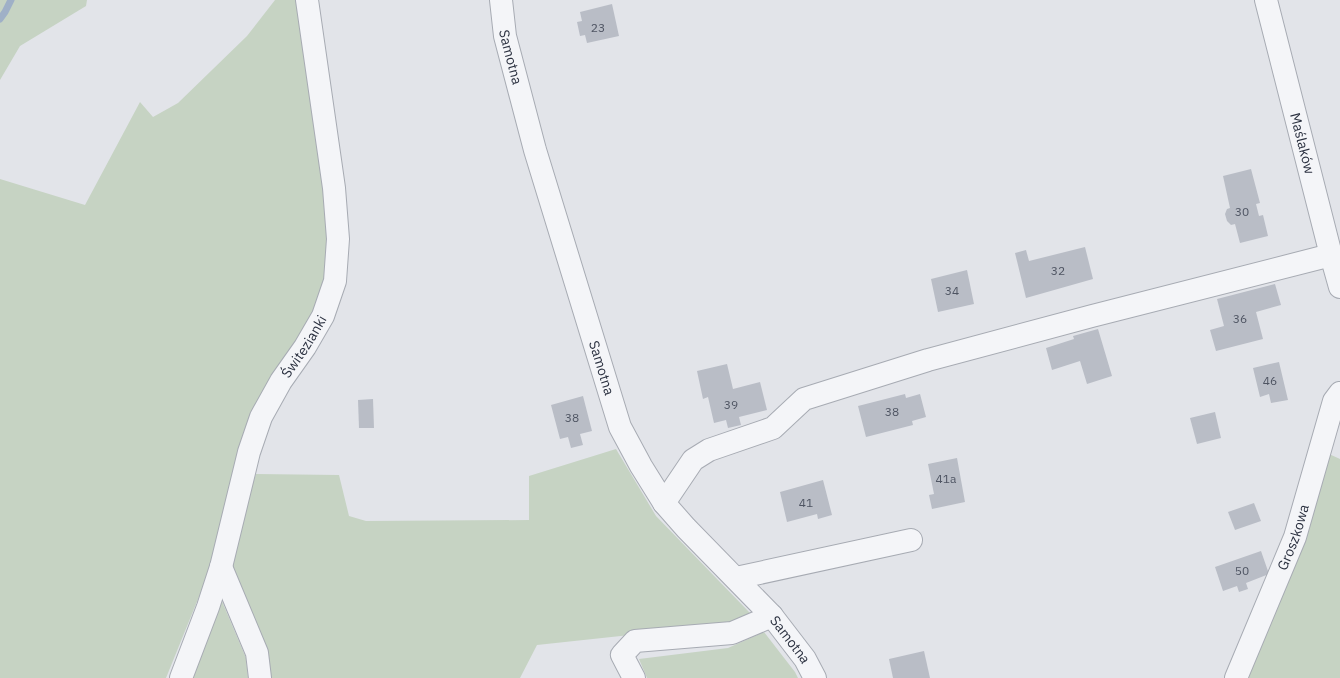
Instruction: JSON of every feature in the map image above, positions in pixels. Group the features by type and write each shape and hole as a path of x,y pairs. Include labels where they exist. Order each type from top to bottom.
{"street":[{"name":"Świtezianki","path":"181,678 208,607 221,567 249,452 261,418 281,381 305,347 323,316 335,281 338,240 334,188 307,0"},
{"name":"Samotna","path":"501,0 505,36 535,150 620,427 641,466 664,503 686,528 772,616 805,659 815,678"},
{"name":"Maślaków","path":"1266,0 1340,287"},
{"path":"664,503 693,460 709,450 773,428 804,399 942,356 1331,255"},
{"name":"Groszkowa","path":"1236,678 1295,537 1334,400 1340,393"},
{"path":"736,578 911,540"},
{"path":"221,567 257,653 260,678"},
{"path":"634,678 622,655 635,641 732,633 772,616"}],"green space":[{"path":"0,0 87,0 86,6 20,46 0,80"},
{"path":"275,0 302,0 330,190 330,279 314,313 166,678 0,678 0,179 85,205 140,102 153,117 178,103 247,36"},
{"path":"616,449 656,516 750,613 723,625 537,645 520,678 270,678 227,562 256,474 339,475 349,516 366,521 529,520 529,476"},
{"path":"1329,454 1340,459 1340,678 1248,678"},
{"path":"221,599 246,658 248,678 189,678"},
{"path":"764,632 798,678 647,678 639,659 728,648"}],"building":[{"path":"612,4 619,36 587,43 585,35 580,36 577,22 582,21 580,12"},
{"path":"1251,169 1260,203 1256,204 1259,216 1263,215 1268,236 1240,243 1235,224 1231,225 1227,221 1225,214 1227,209 1230,208 1223,176"},
{"path":"1085,247 1093,279 1026,298 1015,253 1026,250 1029,261"},
{"path":"967,270 974,304 938,312 931,279"},
{"path":"1275,284 1281,305 1256,312 1263,339 1216,351 1210,330 1224,326 1217,299"},
{"path":"1098,329 1112,376 1087,384 1080,361 1052,370 1046,348 1074,339 1073,336"},
{"path":"1279,362 1288,400 1271,403 1269,394 1260,397 1253,368"},
{"path":"727,364 733,389 760,382 767,410 739,417 741,425 728,428 726,420 714,423 708,397 703,399 697,371"},
{"path":"905,394 906,398 920,394 926,417 912,421 913,425 866,437 858,406"},
{"path":"583,396 592,431 580,434 583,445 571,448 568,437 560,439 551,405"},
{"path":"373,399 374,428 359,428 358,400"},
{"path":"1215,412 1221,438 1197,444 1190,418"},
{"path":"957,458 965,502 932,509 929,495 934,494 928,464"},
{"path":"823,480 832,515 818,519 817,514 787,522 780,492"},
{"path":"1254,503 1261,521 1235,530 1228,512"},
{"path":"1261,551 1269,574 1246,583 1248,589 1239,592 1237,586 1223,591 1215,567"},
{"path":"924,651 930,678 893,678 889,659"}],"waterway":[{"path":"0,19 11,0"}]}
